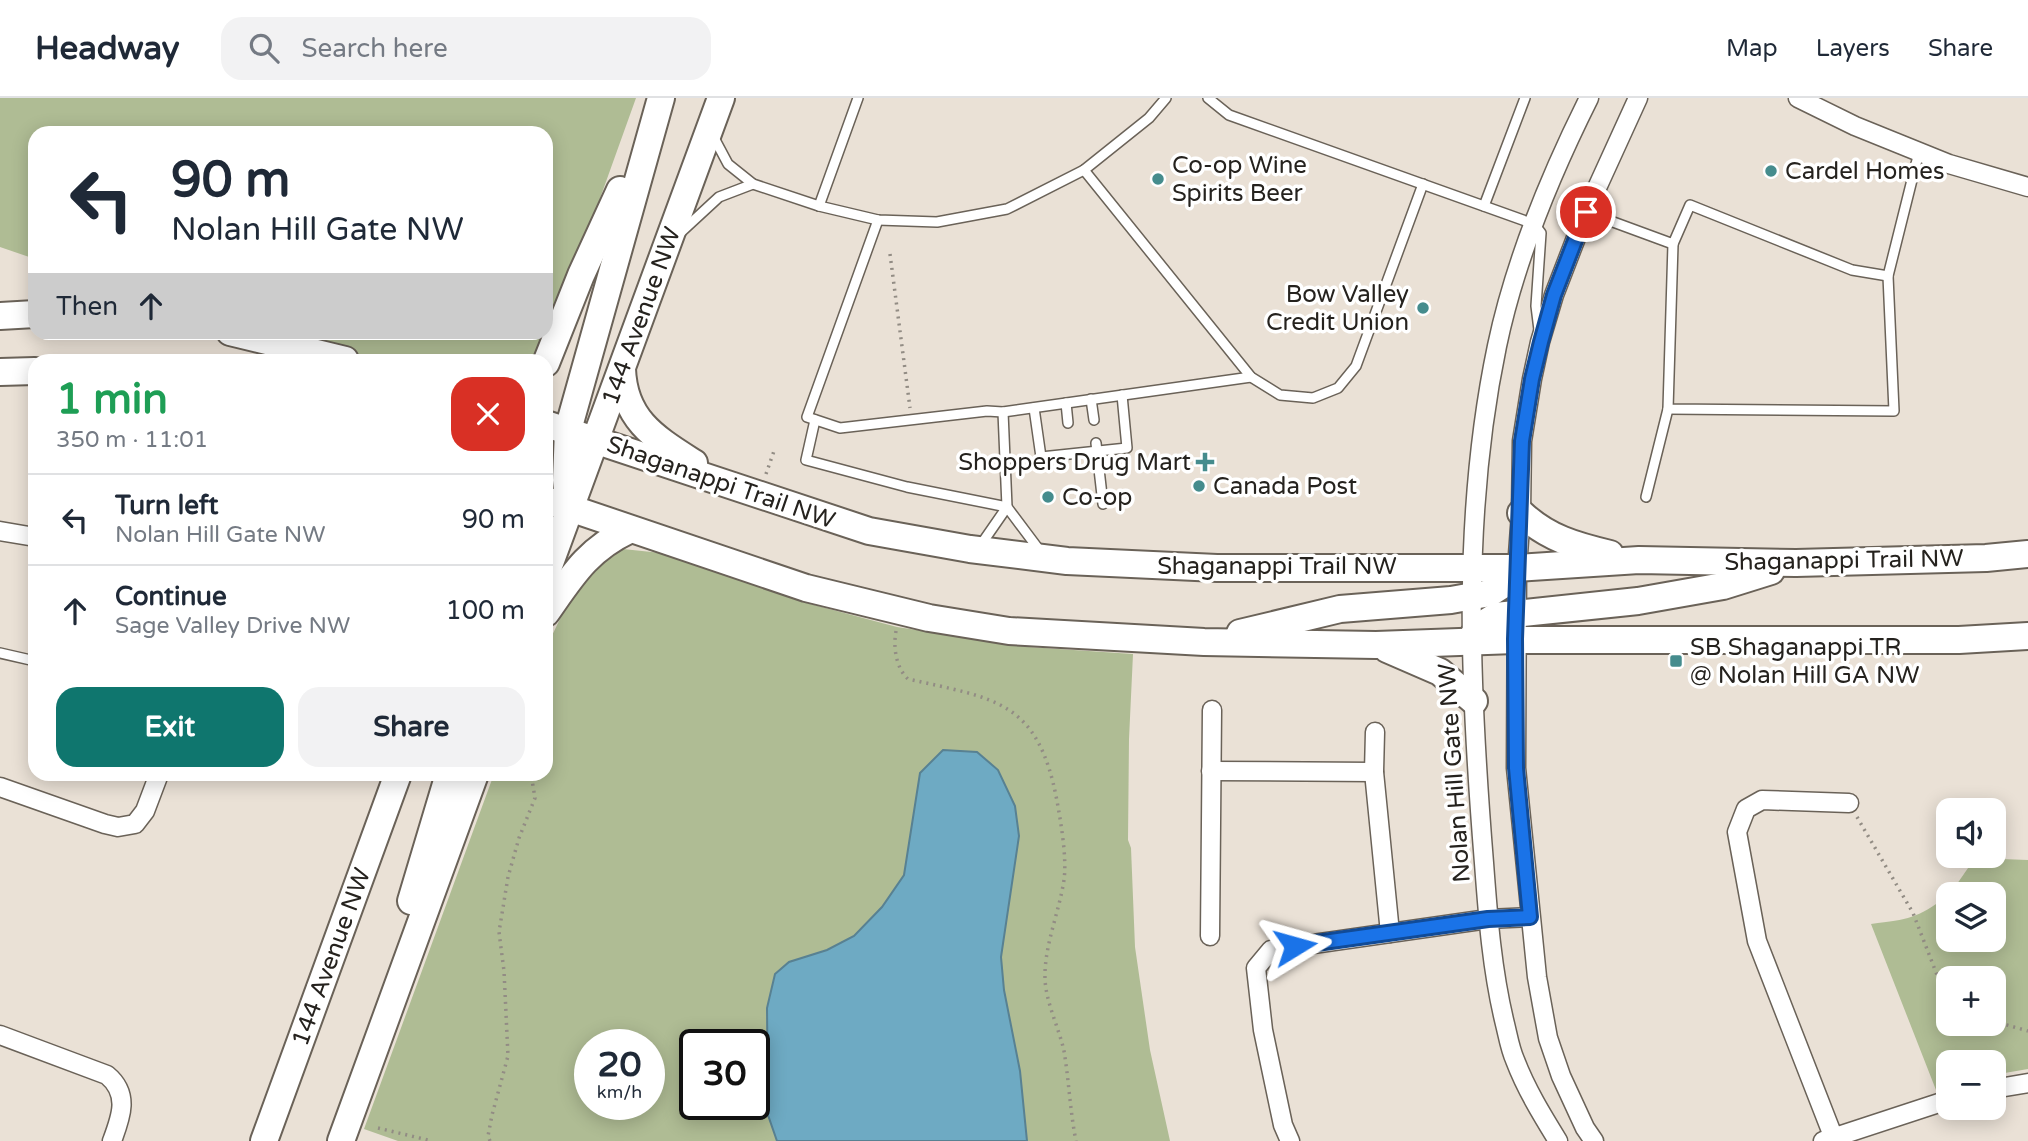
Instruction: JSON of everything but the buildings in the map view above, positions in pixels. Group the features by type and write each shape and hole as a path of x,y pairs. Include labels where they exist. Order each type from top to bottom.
{"main road":[{"path":"550,354 660,98"},
{"path":"660,98 557,440 558,504 806,588 929,618 1009,631 1204,642 1376,645 1515,639 1959,640 2028,636"},
{"name":"144 Avenue NW","path":"553,533 558,504 596,440 721,98"},
{"path":"0,316 28,314"},
{"path":"553,334 563,320"},
{"path":"263,340 320,354"},
{"path":"622,368 625,393 641,424 649,432 700,467 745,491"},
{"path":"0,372 28,372"},
{"name":"Shaganappi Trail NW","path":"557,440 596,440 869,531 977,550 1045,558 1217,568 1517,568 1639,560 1796,563 1986,558 2028,554"},
{"path":"1521,513 1544,532 1558,539 1583,548 1639,560"},
{"path":"553,603 586,557 611,538 629,530"},
{"path":"1470,640 1480,626 1496,616 1638,601 1723,586 1796,563"},
{"path":"1204,642 1340,609 1490,593 1501,586 1517,568"},
{"path":"1376,645 1440,671 1474,701"},
{"name":"144 Avenue NW","path":"264,1141 395,781"},
{"path":"341,1141 447,781"},
{"path":"341,1141 472,781"}],"street":[{"name":"Nolan Hill Gate NW","path":"1558,1141 1540,1113 1514,1059 1498,993 1488,919 1470,640 1470,597 1481,448 1497,346 1517,271 1534,224 1569,138 1589,98"},
{"path":"1594,1141 1585,1128 1561,1076 1548,1038 1530,917 1516,768 1515,639 1522,441 1532,379 1554,295 1586,212 1638,98"},
{"path":"1798,98 1854,127 1949,164 2028,187"},
{"path":"0,531 28,536"},
{"path":"1210,936 1212,710"},
{"path":"1375,732 1374,772 1390,933"},
{"path":"1211,771 1374,772"},
{"path":"0,786 118,827 135,824 145,811 156,781"},
{"path":"1849,803 1762,800 1746,809 1737,832 1757,941 1828,1139 1936,1104"},
{"path":"1290,1141 1283,1125 1263,1030 1256,968 1271,950 1488,919 1530,917"},
{"path":"0,1035 107,1075 120,1090 122,1104 121,1117 112,1141"},
{"path":"2006,1087 2028,1083"}],"lane":[{"path":"819,206 859,98"},
{"path":"709,130 728,164 753,184 819,206 878,220 937,222 1007,209 1084,170 1149,118 1166,98"},
{"path":"1208,98 1229,115 1534,224 1541,233 1536,306 1541,342"},
{"path":"1484,206 1525,98"},
{"path":"1668,409 1894,411 1888,276 1919,152"},
{"path":"1084,170 1251,377 1280,395 1312,398 1338,388 1356,366 1423,184"},
{"path":"666,247 719,197 753,184"},
{"path":"1646,497 1668,409 1673,244 1690,205 1852,270 1888,276"},
{"path":"1586,212 1673,244"},
{"path":"878,220 807,417 840,428 987,411 1003,412 1251,377"},
{"path":"1034,408 1041,457 1072,449 1127,448 1122,395"},
{"path":"1091,400 1094,420"},
{"path":"1066,403 1068,423"},
{"path":"1003,412 1007,507 1045,558"},
{"path":"815,420 806,460 907,487 1007,507"},
{"path":"1096,447 1102,504"},
{"path":"977,550 1007,507"},
{"path":"0,653 28,659"}],"path":[{"path":"890,254 912,419"},
{"path":"766,474 774,451"},
{"path":"899,611 894,645 902,674 908,679 997,702 1021,717 1040,743 1052,775 1060,817 1064,877 1047,954 1045,981 1063,1050 1076,1141"},
{"path":"490,1141 488,1136 492,1115 508,1056 504,971 499,932 508,877 519,838 535,798 532,781"},
{"path":"1849,803 1913,913 1936,972"},
{"path":"2006,1025 2028,1031"},
{"path":"378,1128 432,1141"}],"green space":[{"path":"0,98 636,98 553,329 553,126 28,126 28,257 0,247"},
{"path":"273,340 549,340 544,354 316,354"},
{"path":"623,549 661,553 803,602 897,627 1029,647 1133,654 1128,840 1131,848 1135,947 1150,1050 1170,1141 398,1141 364,1129 491,781 553,781 553,633 570,598 588,570"},
{"path":"2006,859 2028,860 2028,1069 2006,1073 2006,1050 1936,1050 1936,1090 1871,924 1912,917 1936,904 1936,952 2006,952 2006,882 1958,882 1968,868 2006,868"}],"water":[{"path":"943,750 977,752 998,770 1015,806 1019,836 1001,957 1004,990 1020,1071 1027,1141 777,1141 770,1120 770,1029 767,1029 767,1008 775,974 789,962 827,950 854,936 882,907 904,875 920,773"}],"place":[{"name":"Cardel Homes","path":"1771,171"},
{"name":"Co-op Wine Spirits Beer","path":"1158,179"},
{"name":"Bow Valley Credit Union","path":"1423,308"},
{"name":"Shoppers Drug Mart","path":"1205,462"},
{"name":"Canada Post","path":"1199,486"},
{"name":"Co-op","path":"1048,497"},
{"name":"SB Shaganappi TR @ Nolan Hill GA NW","path":"1676,661"}],"route":[{"path":"1295,946 1488,919 1530,917 1516,768 1515,639 1522,441 1532,379 1554,295 1586,212"}]}
